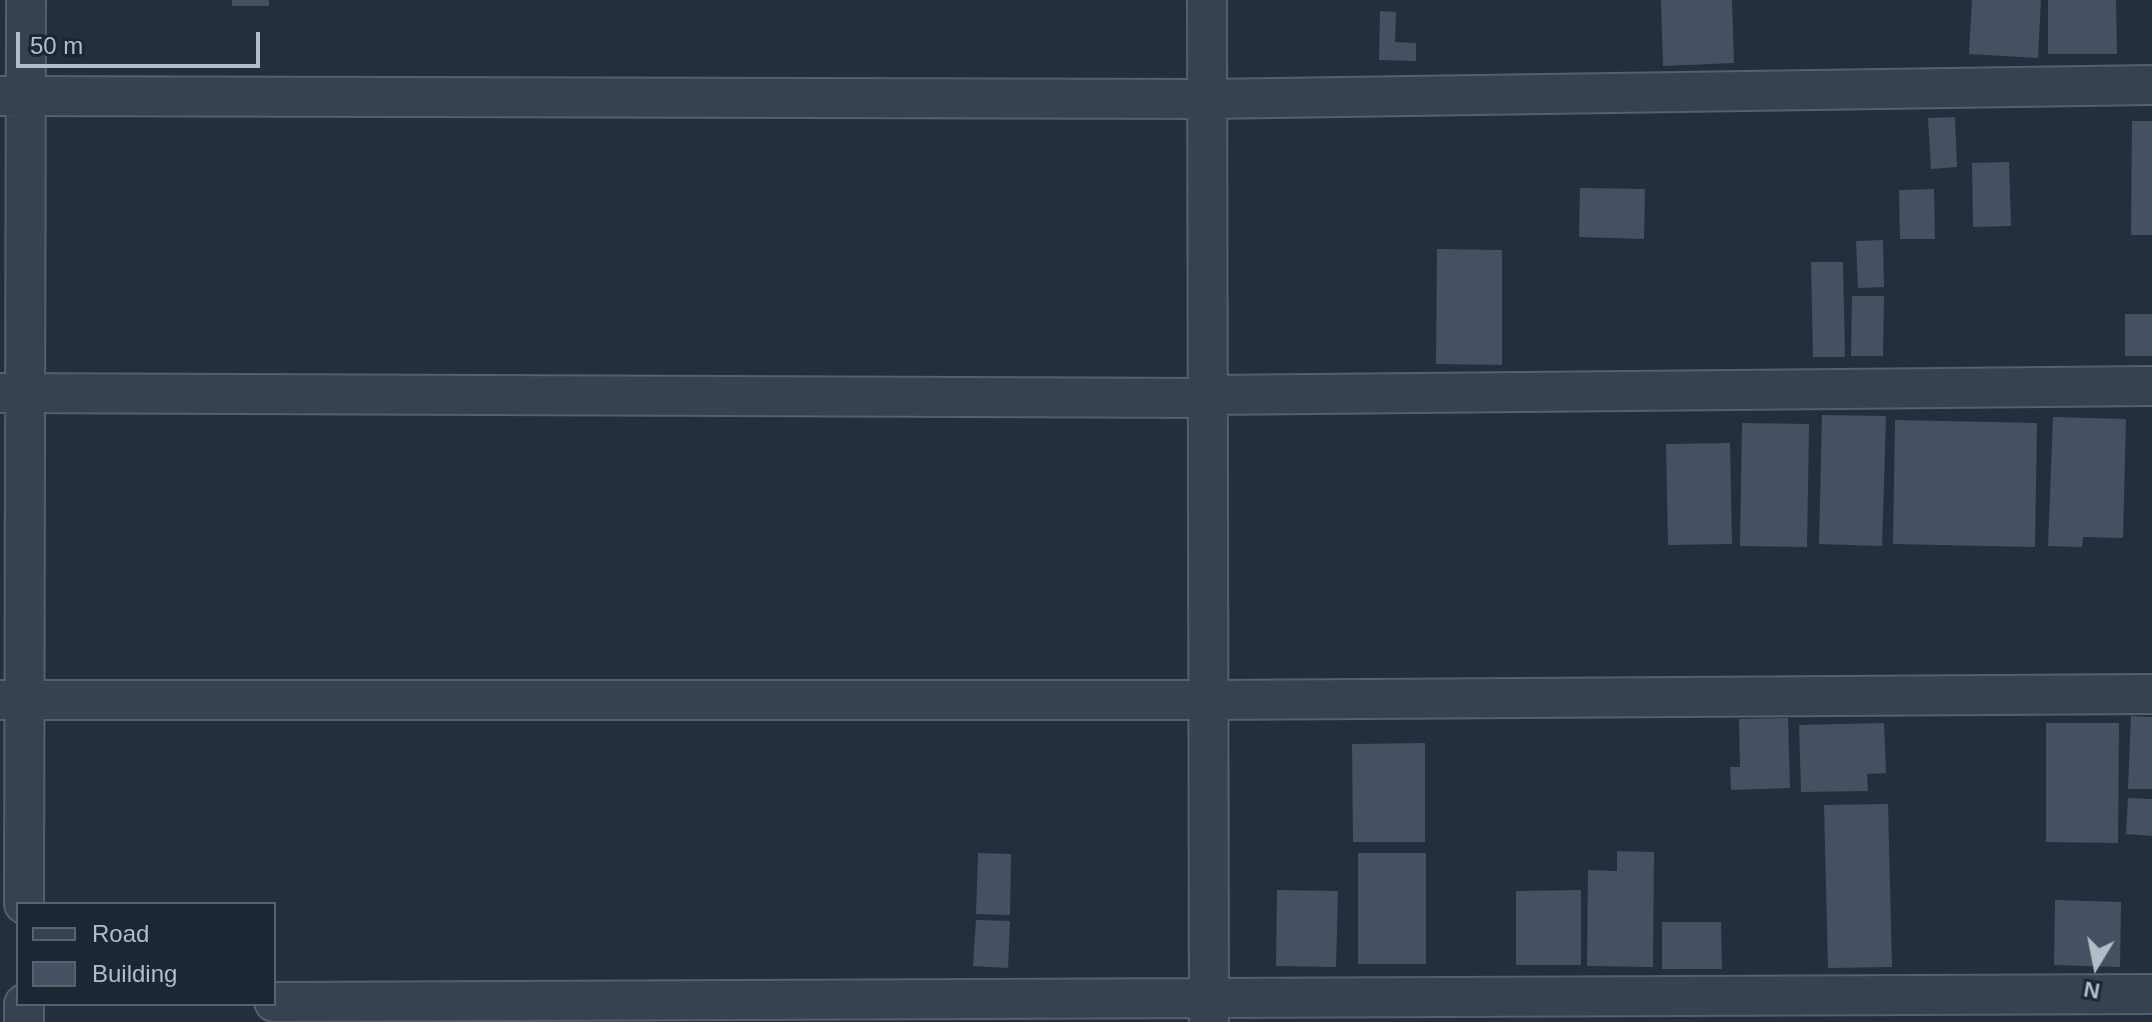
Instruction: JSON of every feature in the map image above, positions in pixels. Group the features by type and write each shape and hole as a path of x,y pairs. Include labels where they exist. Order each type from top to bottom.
{"street":[{"path":"24,902 12,700 12,394 13,97 26,0"},
{"path":"1207,0 1209,1010"},
{"path":"13,97 1207,99 2152,85"},
{"path":"12,394 1208,398 1208,395 2152,386"},
{"path":"12,700 1208,700 2152,694"},
{"path":"276,1002 1209,1010 2152,994"}],"building":[{"path":"232,0 269,0 269,6 232,6"},
{"path":"1661,0 1732,0 1734,63 1663,66"},
{"path":"1972,0 2041,0 2038,58 1969,54"},
{"path":"2048,0 2116,0 2117,54 2048,54"},
{"path":"1380,11 1396,12 1395,42 1416,43 1416,61 1379,60"},
{"path":"1955,117 1957,167 1931,169 1928,118"},
{"path":"2132,121 2152,121 2152,235 2131,235"},
{"path":"2009,162 2011,226 1973,227 1972,163"},
{"path":"1580,188 1645,189 1644,239 1579,237"},
{"path":"1934,189 1935,239 1900,239 1899,190"},
{"path":"1883,240 1884,287 1858,288 1856,241"},
{"path":"1437,249 1502,250 1502,365 1436,364"},
{"path":"1811,262 1843,262 1845,357 1813,357"},
{"path":"1852,296 1884,296 1883,356 1851,356"},
{"path":"2125,314 2152,314 2152,356 2125,356"},
{"path":"1822,415 1886,416 1882,546 1819,544"},
{"path":"2053,417 2126,419 2123,538 2083,537 2082,547 2048,546"},
{"path":"1895,420 2037,423 2035,547 1893,544"},
{"path":"1742,423 1809,424 1807,547 1740,546"},
{"path":"1730,443 1732,544 1668,545 1666,444"},
{"path":"2131,716 2152,717 2152,789 2128,789"},
{"path":"1788,718 1790,788 1731,790 1730,767 1740,767 1739,719"},
{"path":"1884,723 1886,773 1867,774 1868,791 1801,792 1799,725"},
{"path":"2046,723 2119,723 2118,843 2046,842"},
{"path":"1425,743 1425,842 1353,842 1352,744"},
{"path":"2128,798 2152,799 2152,836 2126,834"},
{"path":"1888,804 1892,967 1828,968 1824,805"},
{"path":"1617,851 1654,852 1653,967 1587,966 1588,870 1617,871"},
{"path":"978,853 1011,854 1010,915 976,914"},
{"path":"1358,853 1426,853 1426,964 1358,964"},
{"path":"1277,890 1338,891 1336,967 1276,966"},
{"path":"1581,890 1581,965 1516,965 1516,891"},
{"path":"2055,900 2121,902 2120,967 2054,965"},
{"path":"976,920 1010,921 1008,968 973,966"},
{"path":"1662,922 1721,922 1722,969 1662,969"}]}
